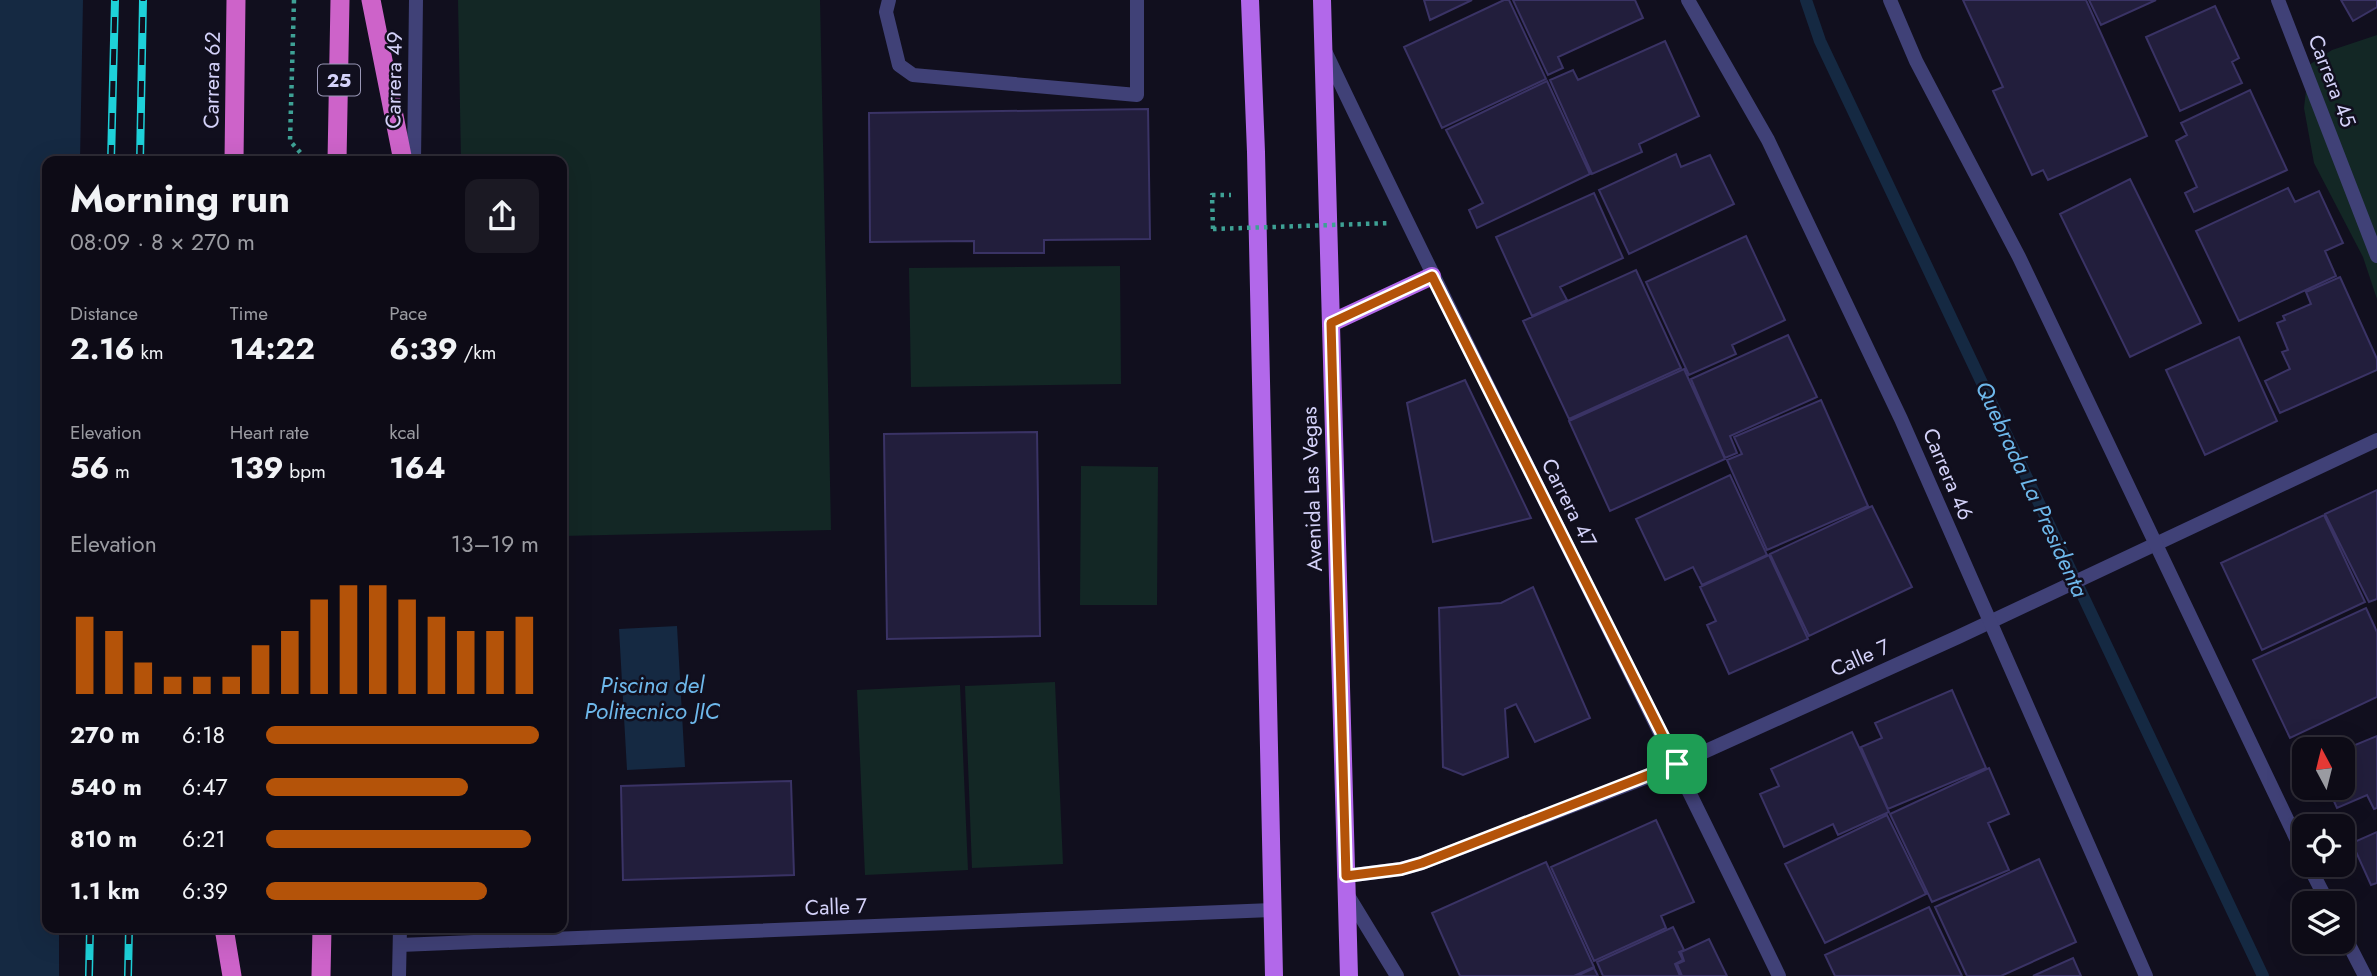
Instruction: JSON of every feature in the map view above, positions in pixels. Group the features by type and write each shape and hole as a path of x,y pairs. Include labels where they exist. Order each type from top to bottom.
{"highway":[{"name":"Carrera 62","path":"234,156 236,0"},
{"name":"25","path":"337,156 340,0"},
{"path":"372,0 401,156"},
{"path":"220,976 222,933"},
{"path":"223,933 232,976"},
{"path":"321,976 322,933"}],"main road":[{"path":"1250,0 1256,152 1274,976"},
{"name":"Avenida Las Vegas","path":"1322,0 1349,976"},
{"path":"1331,323 1432,276"}],"street":[{"name":"Carrera 49","path":"414,156 416,0"},
{"path":"889,0 886,12 899,65 914,75 1137,95 1137,0"},
{"name":"Carrera 46","path":"1688,0 1779,164 1901,419 2146,976"},
{"path":"1890,0 1916,61 2019,257 2292,830"},
{"name":"Carrera 45","path":"2278,0 2377,256"},
{"name":"Carrera 47","path":"1323,47 1432,276 1677,764 1779,976"},
{"name":"Calle 7","path":"1347,885 1422,863 1677,764 2377,440"},
{"path":"1347,885 1397,976"},
{"name":"Calle 7","path":"400,945 1273,910"},
{"path":"399,976 400,933"},
{"path":"2354,954 2365,976"}],"path":[{"path":"293,0 290,141 304,156"},
{"path":"1232,205 1232,195 1212,195 1213,229 1391,223"}],"green space":[{"path":"458,0 820,0 831,530 567,536 567,156 461,156"},
{"path":"2377,35 2377,299 2363,257 2314,163 2304,108 2309,65 2332,50"},
{"path":"1120,266 1121,384 911,387 909,268"},
{"path":"1081,466 1158,467 1157,605 1080,605"},
{"path":"1055,682 1063,864 972,868 965,686"},
{"path":"960,685 968,870 865,875 857,690"}],"water":[{"path":"0,0 83,0 80,156 42,156 42,933 59,933 59,976 0,976"},
{"name":"Piscina del Politecnico JIC","path":"677,626 685,767 627,770 619,629"}],"building":[{"path":"1424,0 1472,0 1430,20"},
{"path":"1509,0 1546,79 1442,128 1404,47"},
{"path":"1513,0 1635,0 1643,18 1558,57 1563,68 1548,75"},
{"path":"1963,0 2086,0 2147,136 2048,180 2043,170 2032,175 1993,91 2003,87"},
{"path":"2089,0 2156,0 2101,25"},
{"path":"2341,0 2377,0 2377,7 2353,21"},
{"path":"2215,6 2239,58 2232,62 2242,83 2180,111 2146,37"},
{"path":"1665,41 1699,116 1639,144 1642,152 1592,174 1550,80 1573,70 1578,80"},
{"path":"1547,81 1590,174 1477,228 1469,210 1483,203 1446,130"},
{"path":"2250,90 2287,170 2194,212 2185,193 2197,187 2176,141 2187,135 2181,123"},
{"path":"1148,109 1150,239 1044,240 1044,253 974,253 974,241 870,242 869,113"},
{"path":"1676,154 1681,167 1710,155 1734,204 1629,254 1599,190"},
{"path":"2130,179 2201,323 2130,357 2060,214"},
{"path":"2288,188 2295,202 2319,191 2343,243 2325,251 2336,276 2239,321 2196,231"},
{"path":"1594,193 1623,258 1560,287 1567,300 1532,316 1496,237"},
{"path":"1746,236 1785,320 1732,345 1736,354 1689,375 1646,282"},
{"path":"1636,270 1681,368 1569,419 1523,321"},
{"path":"2340,277 2377,359 2377,370 2280,413 2265,381 2290,369 2282,352 2288,350 2277,323 2285,320 2283,316 2311,304 2306,292"},
{"path":"1788,335 1817,397 1730,436 1737,453 1725,458 1691,379"},
{"path":"2239,337 2277,421 2205,455 2166,370"},
{"path":"1684,369 1725,459 1610,511 1569,421"},
{"path":"1465,380 1531,518 1433,542 1407,403"},
{"path":"1821,400 1868,506 1767,550 1727,460 1742,454 1734,437"},
{"path":"1037,432 1040,636 887,639 884,434"},
{"path":"1730,475 1767,555 1702,585 1693,567 1665,580 1636,519"},
{"path":"2377,490 2377,599 2369,602 2325,514"},
{"path":"1872,506 1912,587 1809,636 1770,554"},
{"path":"2324,515 2365,602 2262,650 2221,563"},
{"path":"1769,555 1808,639 1729,674 1707,625 1716,621 1700,587"},
{"path":"1533,587 1590,718 1535,742 1516,704 1505,709 1508,757 1463,775 1443,767 1439,608 1501,603"},
{"path":"2366,608 2377,632 2377,697 2290,738 2253,660"},
{"path":"1952,690 1986,768 1888,809 1861,747 1882,738 1875,723"},
{"path":"1852,732 1889,812 1838,835 1833,824 1784,847 1760,794 1779,786 1771,769"},
{"path":"2377,736 2377,808 2374,809 2367,795 2356,800 2356,745"},
{"path":"1989,768 2009,814 1988,823 2009,870 1932,902 1890,814"},
{"path":"791,781 794,875 623,880 621,786"},
{"path":"2333,800 2355,800 2337,808"},
{"path":"1887,815 1926,894 1825,943 1785,864"},
{"path":"1656,820 1694,902 1661,916 1666,928 1594,961 1551,867"},
{"path":"2377,832 2377,883 2371,885 2355,850 2355,842"},
{"path":"2039,859 2076,942 2001,976 1967,976 1935,907"},
{"path":"1546,862 1594,967 1574,976 1460,976 1432,913"},
{"path":"1929,907 1962,976 1835,976 1825,955"},
{"path":"1673,927 1684,950 1679,952 1683,960 1675,964 1680,976 1603,976 1597,962"},
{"path":"1709,939 1727,976 1682,976 1677,964 1684,961 1681,952"},
{"path":"2073,958 2081,976 2033,976"},
{"path":"1594,968 1598,976 1577,976"}],"waterway":[{"name":"Quebrada La Presidenta","path":"1806,0 1820,41 2263,976"}],"railway":[{"path":"111,156 115,0"},
{"path":"140,156 143,0"},
{"path":"89,976 90,933"},
{"path":"128,976 129,933"}],"route":[{"path":"1432,276 1677,764 1422,863 1401,869 1346,876 1331,323 1432,276"}]}
